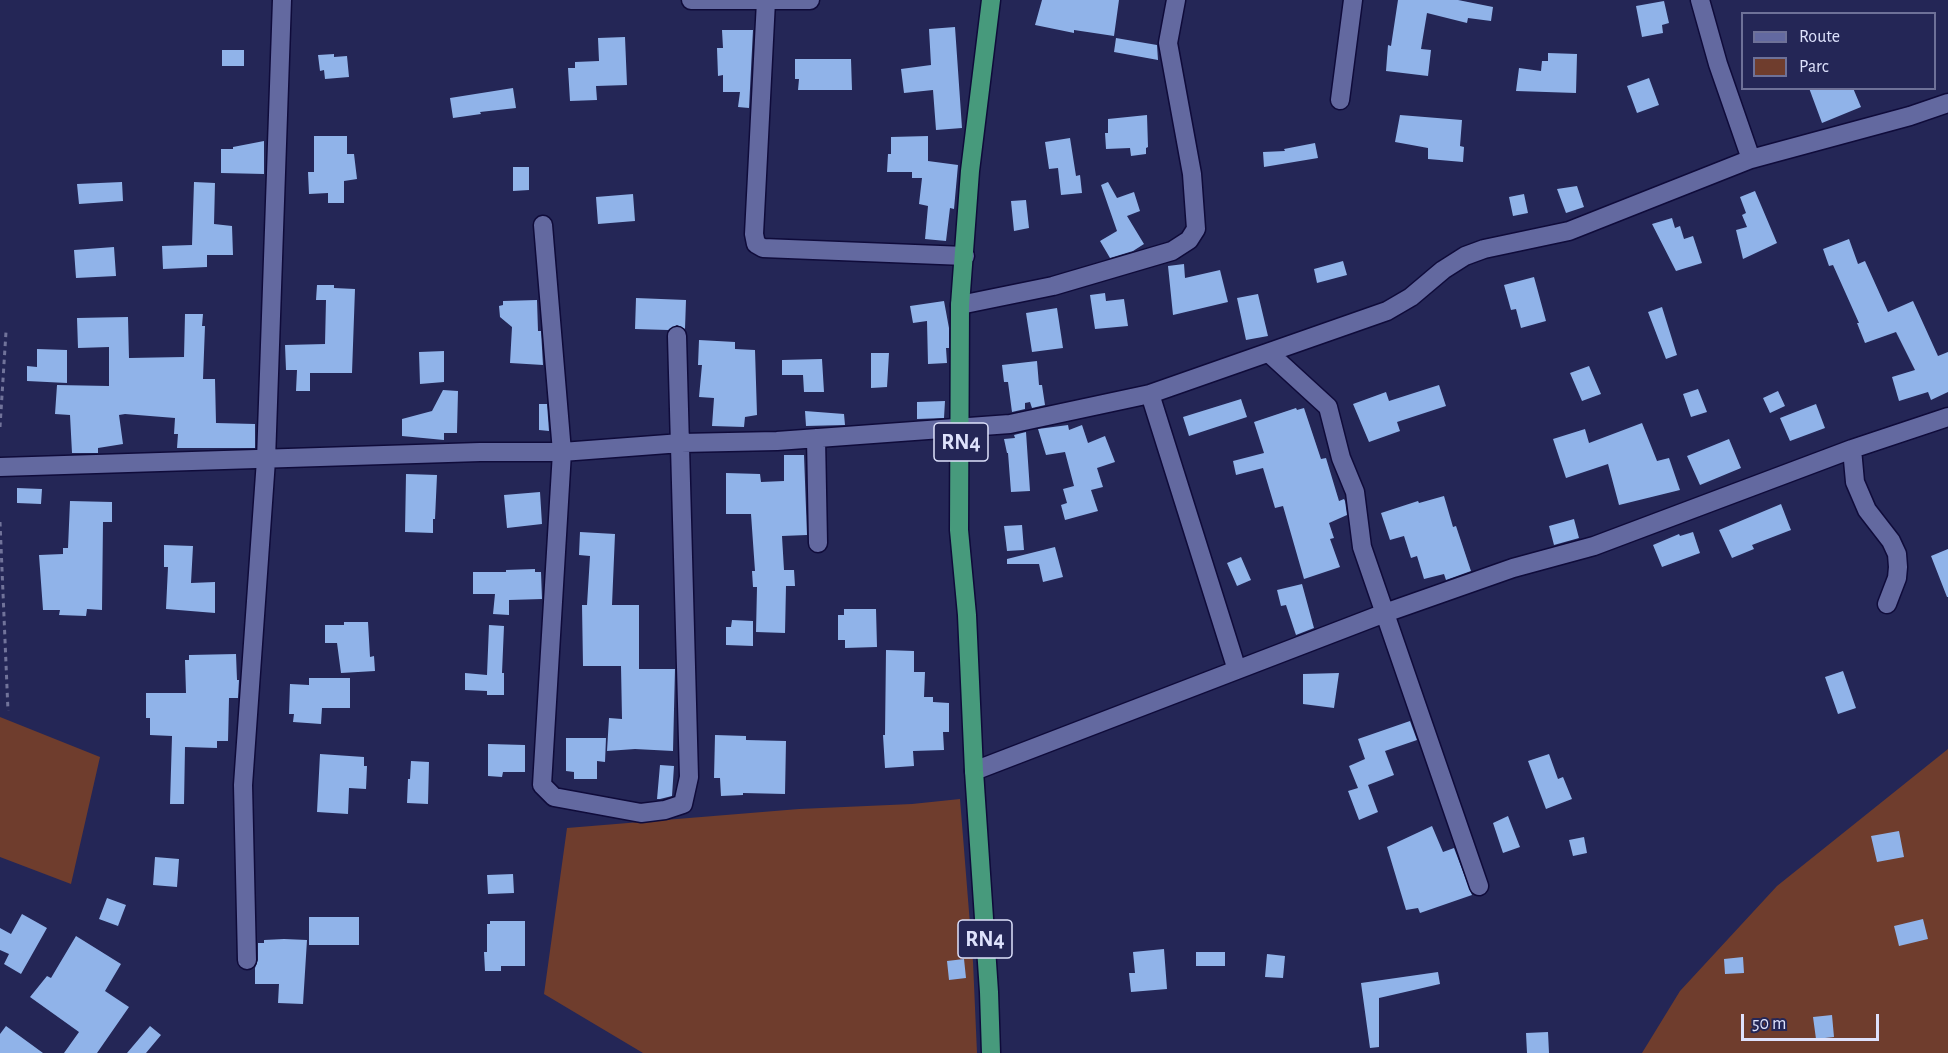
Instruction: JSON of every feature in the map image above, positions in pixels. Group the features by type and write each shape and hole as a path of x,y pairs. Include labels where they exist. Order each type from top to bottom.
{"highway":[{"name":"RN4","path":"991,0 970,171 960,305 959,530 991,1053"}],"street":[{"path":"247,960 243,785 266,459 282,0"},
{"path":"691,0 810,0"},
{"path":"960,305 1076,280 1173,251 1189,240 1196,229 1192,174 1168,43 1176,0"},
{"path":"1340,100 1353,0"},
{"path":"1700,0 1718,64 1751,159"},
{"path":"766,1 754,234 756,244 764,248 965,256"},
{"path":"0,466 480,452 562,452 681,443 816,438 1010,424 1150,394 1387,310 1411,297 1443,270 1465,256 1484,249 1569,231 1751,159 1910,116 1948,103"},
{"path":"543,225 562,452 542,785 554,796 641,813 665,810 683,804 689,777 678,336"},
{"path":"1269,353 1329,407 1341,458 1355,492 1362,547 1479,886"},
{"path":"1150,394 1237,670"},
{"path":"974,771 1385,613 1513,568 1594,546 1852,449 1948,417"},
{"path":"816,438 818,543"},
{"path":"1852,449 1855,482 1867,510 1891,541 1897,554 1897,578 1887,604"}],"path":[{"path":"0,427 6,332"},
{"path":"0,522 9,711"}],"green space":[{"path":"0,717 100,757 71,884 0,857"},
{"path":"1948,749 1948,1053 1642,1053 1680,991 1777,886"},
{"path":"960,799 973,962 977,1053 643,1053 544,994 567,828 799,809 912,804"}],"building":[{"path":"1042,0 1119,0 1114,36 1074,30 1074,33 1035,25"},
{"path":"1398,0 1458,0 1493,7 1491,21 1468,18 1467,23 1427,13 1421,49 1431,50 1428,76 1386,71 1388,45 1391,46"},
{"path":"1664,1 1669,23 1662,25 1663,33 1642,37 1636,6"},
{"path":"955,27 962,128 936,130 933,90 904,93 901,69 931,65 929,29"},
{"path":"722,30 753,30 749,108 738,107 740,92 723,92 723,75 718,76 717,48 723,48"},
{"path":"625,37 627,85 596,86 597,100 570,101 568,68 575,68 575,62 599,61 598,38"},
{"path":"1116,38 1157,45 1158,60 1114,52"},
{"path":"222,50 244,50 244,66 222,66"},
{"path":"1548,53 1577,54 1576,93 1516,91 1519,68 1541,71 1542,61 1548,61"},
{"path":"334,54 334,57 347,56 349,77 325,79 324,70 320,71 318,55"},
{"path":"795,59 851,59 852,90 798,90 799,79 795,79"},
{"path":"1649,78 1659,105 1637,113 1627,86"},
{"path":"513,88 516,108 453,118 450,98"},
{"path":"1810,90 1854,90 1861,107 1822,123"},
{"path":"1147,115 1148,147 1146,154 1131,156 1130,148 1106,149 1105,133 1108,133 1108,119"},
{"path":"1400,115 1462,120 1460,146 1464,147 1463,162 1428,159 1428,148 1395,142"},
{"path":"314,136 347,136 347,154 354,154 357,179 344,181 344,203 328,203 328,193 309,194 308,172 314,172"},
{"path":"928,136 928,161 958,165 954,209 950,208 946,241 925,239 928,206 919,204 922,178 912,178 912,172 887,172 888,154 891,154 891,137"},
{"path":"1070,138 1076,176 1080,175 1082,193 1061,195 1058,168 1049,169 1045,142"},
{"path":"264,141 264,174 221,173 221,149 233,149 233,147"},
{"path":"1315,143 1318,158 1264,167 1263,152 1285,151 1284,149"},
{"path":"513,167 529,167 529,190 513,191"},
{"path":"122,182 123,201 79,204 77,184"},
{"path":"194,182 215,183 214,224 232,226 233,255 207,255 207,267 163,269 162,246 192,245"},
{"path":"1108,182 1117,198 1134,192 1140,211 1127,216 1144,244 1133,251 1110,258 1100,241 1117,231 1101,185"},
{"path":"1577,186 1584,207 1566,213 1557,189"},
{"path":"1755,191 1777,243 1743,259 1736,230 1747,227 1742,215 1746,213 1740,197"},
{"path":"633,194 635,221 598,224 596,197"},
{"path":"1524,194 1528,213 1513,216 1509,197"},
{"path":"1026,200 1029,228 1014,231 1011,201"},
{"path":"1672,218 1675,228 1680,226 1684,239 1693,236 1702,263 1676,271 1652,224"},
{"path":"1849,239 1858,264 1865,261 1888,312 1913,301 1938,356 1948,352 1948,392 1931,400 1928,392 1899,401 1892,377 1915,370 1896,332 1865,343 1857,323 1859,323 1833,265 1829,266 1823,249"},
{"path":"114,247 116,276 76,278 74,250"},
{"path":"1343,261 1347,275 1317,283 1314,269"},
{"path":"1184,264 1185,278 1220,270 1228,302 1173,315 1168,266"},
{"path":"1534,277 1546,321 1521,328 1516,309 1511,310 1504,285"},
{"path":"317,285 355,289 352,373 310,373 310,391 296,391 297,370 286,370 285,345 325,344 326,300 316,300"},
{"path":"1105,293 1106,301 1124,299 1128,326 1095,329 1090,295"},
{"path":"1258,294 1268,336 1246,340 1237,298"},
{"path":"636,298 686,300 685,329 677,325 668,330 635,329"},
{"path":"537,300 538,331 541,331 543,365 510,363 512,327 500,317 499,306 503,305 503,301"},
{"path":"944,301 949,328 949,348 946,348 947,363 928,364 927,321 913,323 910,306"},
{"path":"1662,307 1677,355 1666,359 1648,312"},
{"path":"1057,308 1063,348 1032,352 1026,313"},
{"path":"185,314 203,314 202,326 205,326 203,379 215,379 216,423 255,424 255,448 177,448 178,434 174,434 175,418 125,414 119,415 123,444 98,448 98,453 72,453 70,415 55,414 57,385 109,386 109,347 78,348 77,318 128,317 129,358 184,357"},
{"path":"699,340 735,342 735,349 755,350 757,415 745,417 744,427 712,426 714,398 699,397 702,365 698,365"},
{"path":"37,349 67,350 67,383 27,381 27,366 37,367"},
{"path":"444,351 444,382 420,384 419,352"},
{"path":"871,353 889,353 887,387 871,388"},
{"path":"822,359 824,392 804,392 803,375 782,375 782,360"},
{"path":"1037,361 1039,385 1042,385 1045,405 1032,408 1030,402 1025,403 1025,409 1012,412 1008,382 1004,382 1002,365"},
{"path":"1589,366 1601,394 1582,401 1570,373"},
{"path":"1439,385 1446,406 1397,422 1400,431 1369,442 1353,404 1386,392 1389,401"},
{"path":"1698,389 1707,412 1691,417 1683,394"},
{"path":"443,390 458,391 457,433 444,433 444,440 402,436 402,419 432,411"},
{"path":"1778,391 1785,406 1770,413 1763,398"},
{"path":"1241,399 1247,417 1189,436 1183,417"},
{"path":"945,401 944,418 917,419 917,402"},
{"path":"539,404 547,404 549,431 539,430"},
{"path":"1816,404 1825,428 1790,441 1780,418"},
{"path":"1296,408 1297,410 1304,408 1321,459 1326,458 1339,501 1344,499 1345,501 1347,515 1329,523 1334,538 1330,539 1340,567 1304,579 1283,506 1275,508 1263,468 1236,475 1233,461 1264,453 1254,422"},
{"path":"805,411 844,414 845,425 806,426"},
{"path":"1642,423 1657,461 1669,458 1680,490 1619,505 1608,464 1566,478 1553,439 1585,429 1589,443"},
{"path":"1068,425 1069,430 1082,425 1088,443 1105,436 1115,462 1097,468 1103,487 1091,490 1098,511 1065,520 1061,505 1067,503 1063,489 1074,486 1065,452 1046,455 1038,429"},
{"path":"1026,432 1030,491 1011,492 1008,453 1004,439 1015,438 1014,435"},
{"path":"1729,439 1741,468 1700,485 1687,456"},
{"path":"784,455 804,455 807,535 782,536 784,570 794,570 795,586 786,586 785,633 756,632 757,587 753,587 752,571 755,571 751,514 726,514 726,473 760,474 761,482 784,481"},
{"path":"406,474 437,475 433,533 405,532"},
{"path":"17,488 42,489 41,504 17,503"},
{"path":"540,492 542,524 507,528 504,495"},
{"path":"1444,496 1453,527 1456,526 1471,571 1446,580 1444,574 1424,579 1417,556 1411,558 1404,536 1390,540 1381,513 1418,501 1419,503"},
{"path":"70,501 112,502 112,522 103,522 102,610 87,609 86,616 59,615 60,610 43,610 39,555 63,554 63,548 68,548"},
{"path":"1781,504 1791,530 1752,545 1754,549 1732,558 1719,530"},
{"path":"1574,519 1579,538 1554,545 1549,526"},
{"path":"1022,525 1024,550 1007,551 1004,526"},
{"path":"580,532 615,534 612,605 639,605 639,669 675,669 673,751 635,749 607,751 609,718 622,719 621,666 583,666 582,605 587,605 590,556 579,555"},
{"path":"1693,532 1700,553 1662,567 1653,545 1679,534 1680,536"},
{"path":"164,545 193,546 191,583 215,582 215,613 166,609 168,567 164,567"},
{"path":"1055,547 1063,577 1043,582 1039,564 1007,564 1007,559"},
{"path":"1948,549 1948,597 1947,597 1931,556"},
{"path":"1241,557 1251,580 1237,586 1227,563"},
{"path":"535,569 535,572 541,572 542,599 509,600 509,615 493,614 495,594 473,594 473,572"},
{"path":"1302,584 1314,628 1296,635 1286,605 1281,606 1277,590"},
{"path":"844,609 876,609 877,647 845,648 845,640 838,640 838,615 844,615"},
{"path":"732,620 753,621 753,646 726,645 726,627 731,627"},
{"path":"344,622 368,622 370,657 374,656 375,671 341,673 337,643 325,643 325,625 344,625"},
{"path":"489,625 504,626 502,673 504,673 504,695 487,695 487,691 465,690 465,673 487,675"},
{"path":"886,650 914,651 914,672 925,672 924,697 933,697 933,702 949,703 949,732 943,732 944,750 913,751 914,766 885,768 883,735 885,735"},
{"path":"236,654 237,680 239,680 238,698 229,698 228,741 217,741 217,748 185,747 184,804 170,804 172,736 150,735 150,718 146,718 146,693 186,693 185,660 189,660 189,655"},
{"path":"1843,671 1856,708 1838,714 1825,677"},
{"path":"1339,673 1334,708 1303,704 1303,674"},
{"path":"309,678 350,678 350,708 322,708 321,724 293,722 294,714 289,714 290,684 309,685"},
{"path":"1410,721 1417,740 1385,751 1394,775 1368,785 1378,812 1359,820 1348,791 1358,788 1349,766 1365,759 1358,739"},
{"path":"715,735 746,736 746,740 786,741 785,794 743,793 743,795 721,796 720,778 714,778"},
{"path":"566,738 606,738 605,762 597,761 597,779 574,779 574,772 566,771"},
{"path":"488,744 525,745 525,772 503,772 502,777 488,776"},
{"path":"320,754 364,757 364,766 367,766 366,789 349,788 348,814 317,812"},
{"path":"1549,754 1558,779 1563,777 1572,799 1546,809 1528,761"},
{"path":"411,761 429,762 428,804 407,803"},
{"path":"660,765 674,766 672,796 657,799"},
{"path":"1508,816 1520,847 1503,853 1493,823"},
{"path":"1432,826 1443,852 1454,848 1472,895 1420,913 1418,908 1406,910 1387,847"},
{"path":"1899,831 1904,857 1877,862 1871,836"},
{"path":"1584,837 1587,853 1573,856 1569,840"},
{"path":"155,857 179,859 177,887 153,885"},
{"path":"513,874 514,893 488,894 487,875"},
{"path":"107,898 126,905 118,926 99,919"},
{"path":"22,914 47,928 21,974 4,964 9,954 0,950 0,928 11,934"},
{"path":"309,917 359,917 359,945 309,945"},
{"path":"1923,919 1928,939 1899,946 1894,926"},
{"path":"490,921 525,921 525,966 501,966 501,971 485,971 484,952 487,952 487,924 490,924"},
{"path":"76,936 121,964 105,991 129,1007 97,1053 64,1053 79,1032 30,997 47,976 51,978"},
{"path":"264,940 307,940 303,1004 278,1003 279,984 255,984 258,943 264,943"},
{"path":"1164,949 1167,989 1131,992 1129,973 1135,973 1133,952"},
{"path":"1196,952 1225,952 1225,966 1196,966"},
{"path":"1267,954 1285,956 1283,978 1265,977"},
{"path":"1743,957 1744,973 1725,974 1724,959"},
{"path":"964,959 966,978 949,980 947,961"},
{"path":"1438,972 1440,984 1379,998 1379,1047 1370,1048 1361,983"},
{"path":"1832,1015 1834,1037 1816,1039 1813,1017"},
{"path":"6,1026 43,1053 0,1053 0,1034"},
{"path":"150,1026 161,1035 146,1053 127,1053"},
{"path":"1548,1032 1549,1053 1527,1053 1526,1033"}]}
